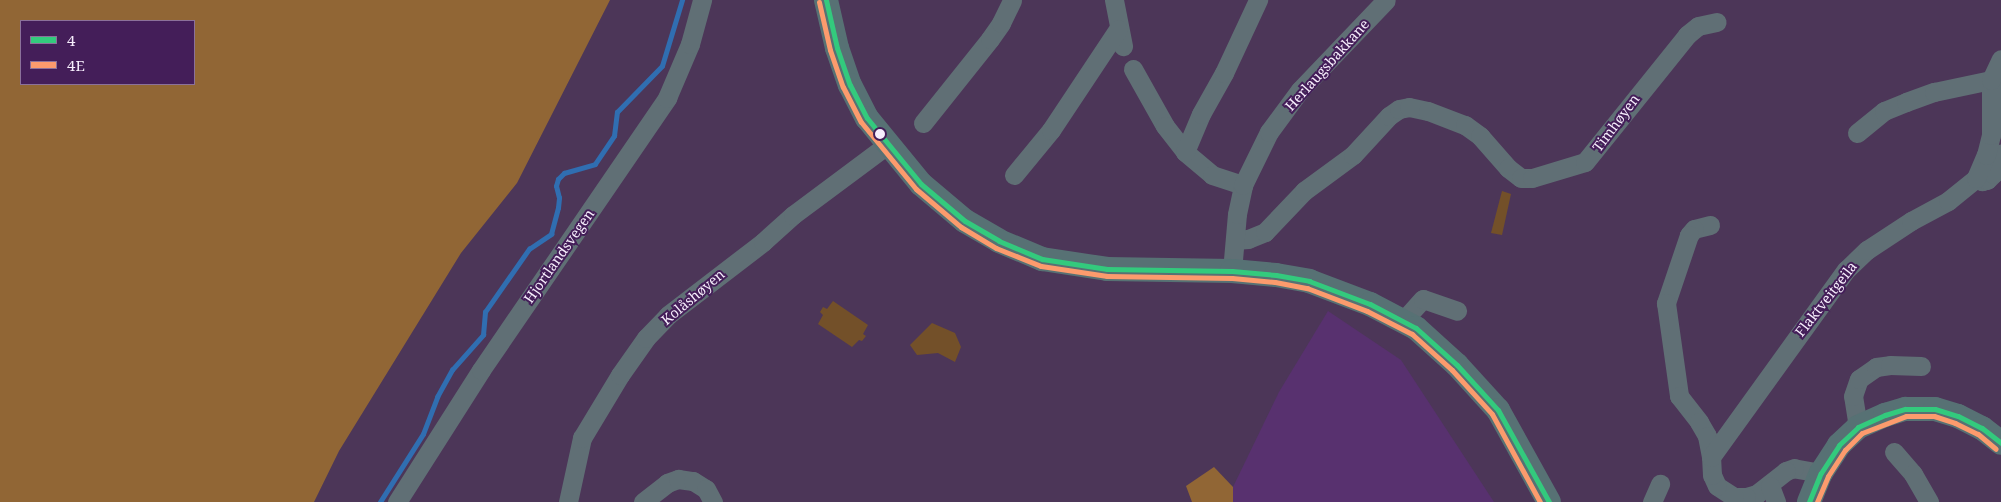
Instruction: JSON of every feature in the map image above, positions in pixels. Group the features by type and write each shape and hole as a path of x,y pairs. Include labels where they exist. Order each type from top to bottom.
{"main road":[{"path":"826,0 837,48 850,85 866,118 920,184 952,212 999,241 1042,259 1106,269 1232,271 1309,281 1352,295 1416,328 1438,347 1498,410 1549,502"},
{"path":"1809,502 1822,473 1839,445 1858,427 1904,409 1934,409 1958,416 1982,428 2001,443"}],"street":[{"name":"Hjortlandsvegen","path":"397,502 481,370 598,200 645,127 667,98 690,44 702,0"},
{"path":"923,123 990,39 1001,23 1012,0"},
{"path":"1014,175 1121,37 1114,0"},
{"path":"1185,152 1201,114 1224,73 1258,0"},
{"name":"Herlaugsbakkane","path":"1232,271 1243,185 1269,132 1300,90 1386,0"},
{"name":"Timhøyen","path":"1235,240 1248,239 1265,232 1304,191 1353,155 1389,116 1404,108 1428,111 1465,125 1480,136 1508,168 1521,178 1532,178 1585,162 1687,35 1698,26 1717,22"},
{"name":"Flaktveitgeila","path":"1710,457 1846,270 1867,250 1911,221 1948,201 1976,178 1986,155 1991,135 1991,80 2001,59"},
{"path":"1133,69 1165,126 1185,152 1212,175 1243,185"},
{"path":"1857,133 1884,111 1906,102 1934,92 1991,80"},
{"name":"Kolåshøyen","path":"568,502 582,438 620,375 646,338 668,315 763,242 793,215 887,145"},
{"name":"Flaktveitgeila","path":"1976,178 1982,181 1987,180 1993,174 2001,154"},
{"path":"1710,225 1701,226 1688,235 1666,303 1679,396 1707,436 1712,475 1717,486 1729,494 1746,497 1773,494 1786,471 1794,468 1822,473"},
{"path":"1402,322 1423,299 1457,311"},
{"path":"1858,427 1853,396 1859,379 1876,367 1890,365 1921,366"},
{"path":"1894,452 1913,474 1929,502"},
{"path":"643,502 667,482 678,480 693,481 706,490 713,502"},
{"path":"1652,502 1660,484"}],"shaded area":[{"path":"0,0 610,0 517,183 461,253 339,451 314,502 0,502"},
{"path":"1502,191 1511,194 1502,235 1491,233"},
{"path":"833,301 868,325 863,334 866,336 852,347 818,324 823,315 820,312 823,307 827,309"},
{"path":"1328,311 1401,360 1494,502 1233,502 1233,487 1279,392"},
{"path":"932,323 955,333 961,347 955,362 938,353 917,355 910,345"},
{"path":"1214,467 1233,487 1233,502 1192,502 1186,486"}],"waterway":[{"path":"380,502 423,434 437,397 452,370 483,335 485,312 529,249 551,234 558,208 559,198 556,186 558,179 564,173 595,164 614,136 617,112 662,66 682,0"}],"transit line":[{"name":"4","path":"826,0 837,48 850,85 867,118 921,184 965,221 999,241 1042,259 1107,269 1232,271 1276,275 1309,281 1370,304 1416,328 1457,365 1498,410 1549,502"},
{"name":"4E","path":"819,2 830,50 843,87 861,122 916,189 961,227 996,248 1041,266 1107,276 1232,278 1275,282 1307,288 1367,311 1412,334 1452,370 1492,414 1540,502"},
{"name":"4","path":"1809,502 1821,473 1839,445 1858,427 1885,415 1905,409 1935,409 1958,416 1982,428 2001,443"},
{"name":"4E","path":"1817,502 1828,476 1845,450 1862,433 1906,416 1934,416 1955,423 1978,434 1996,449"}]}
